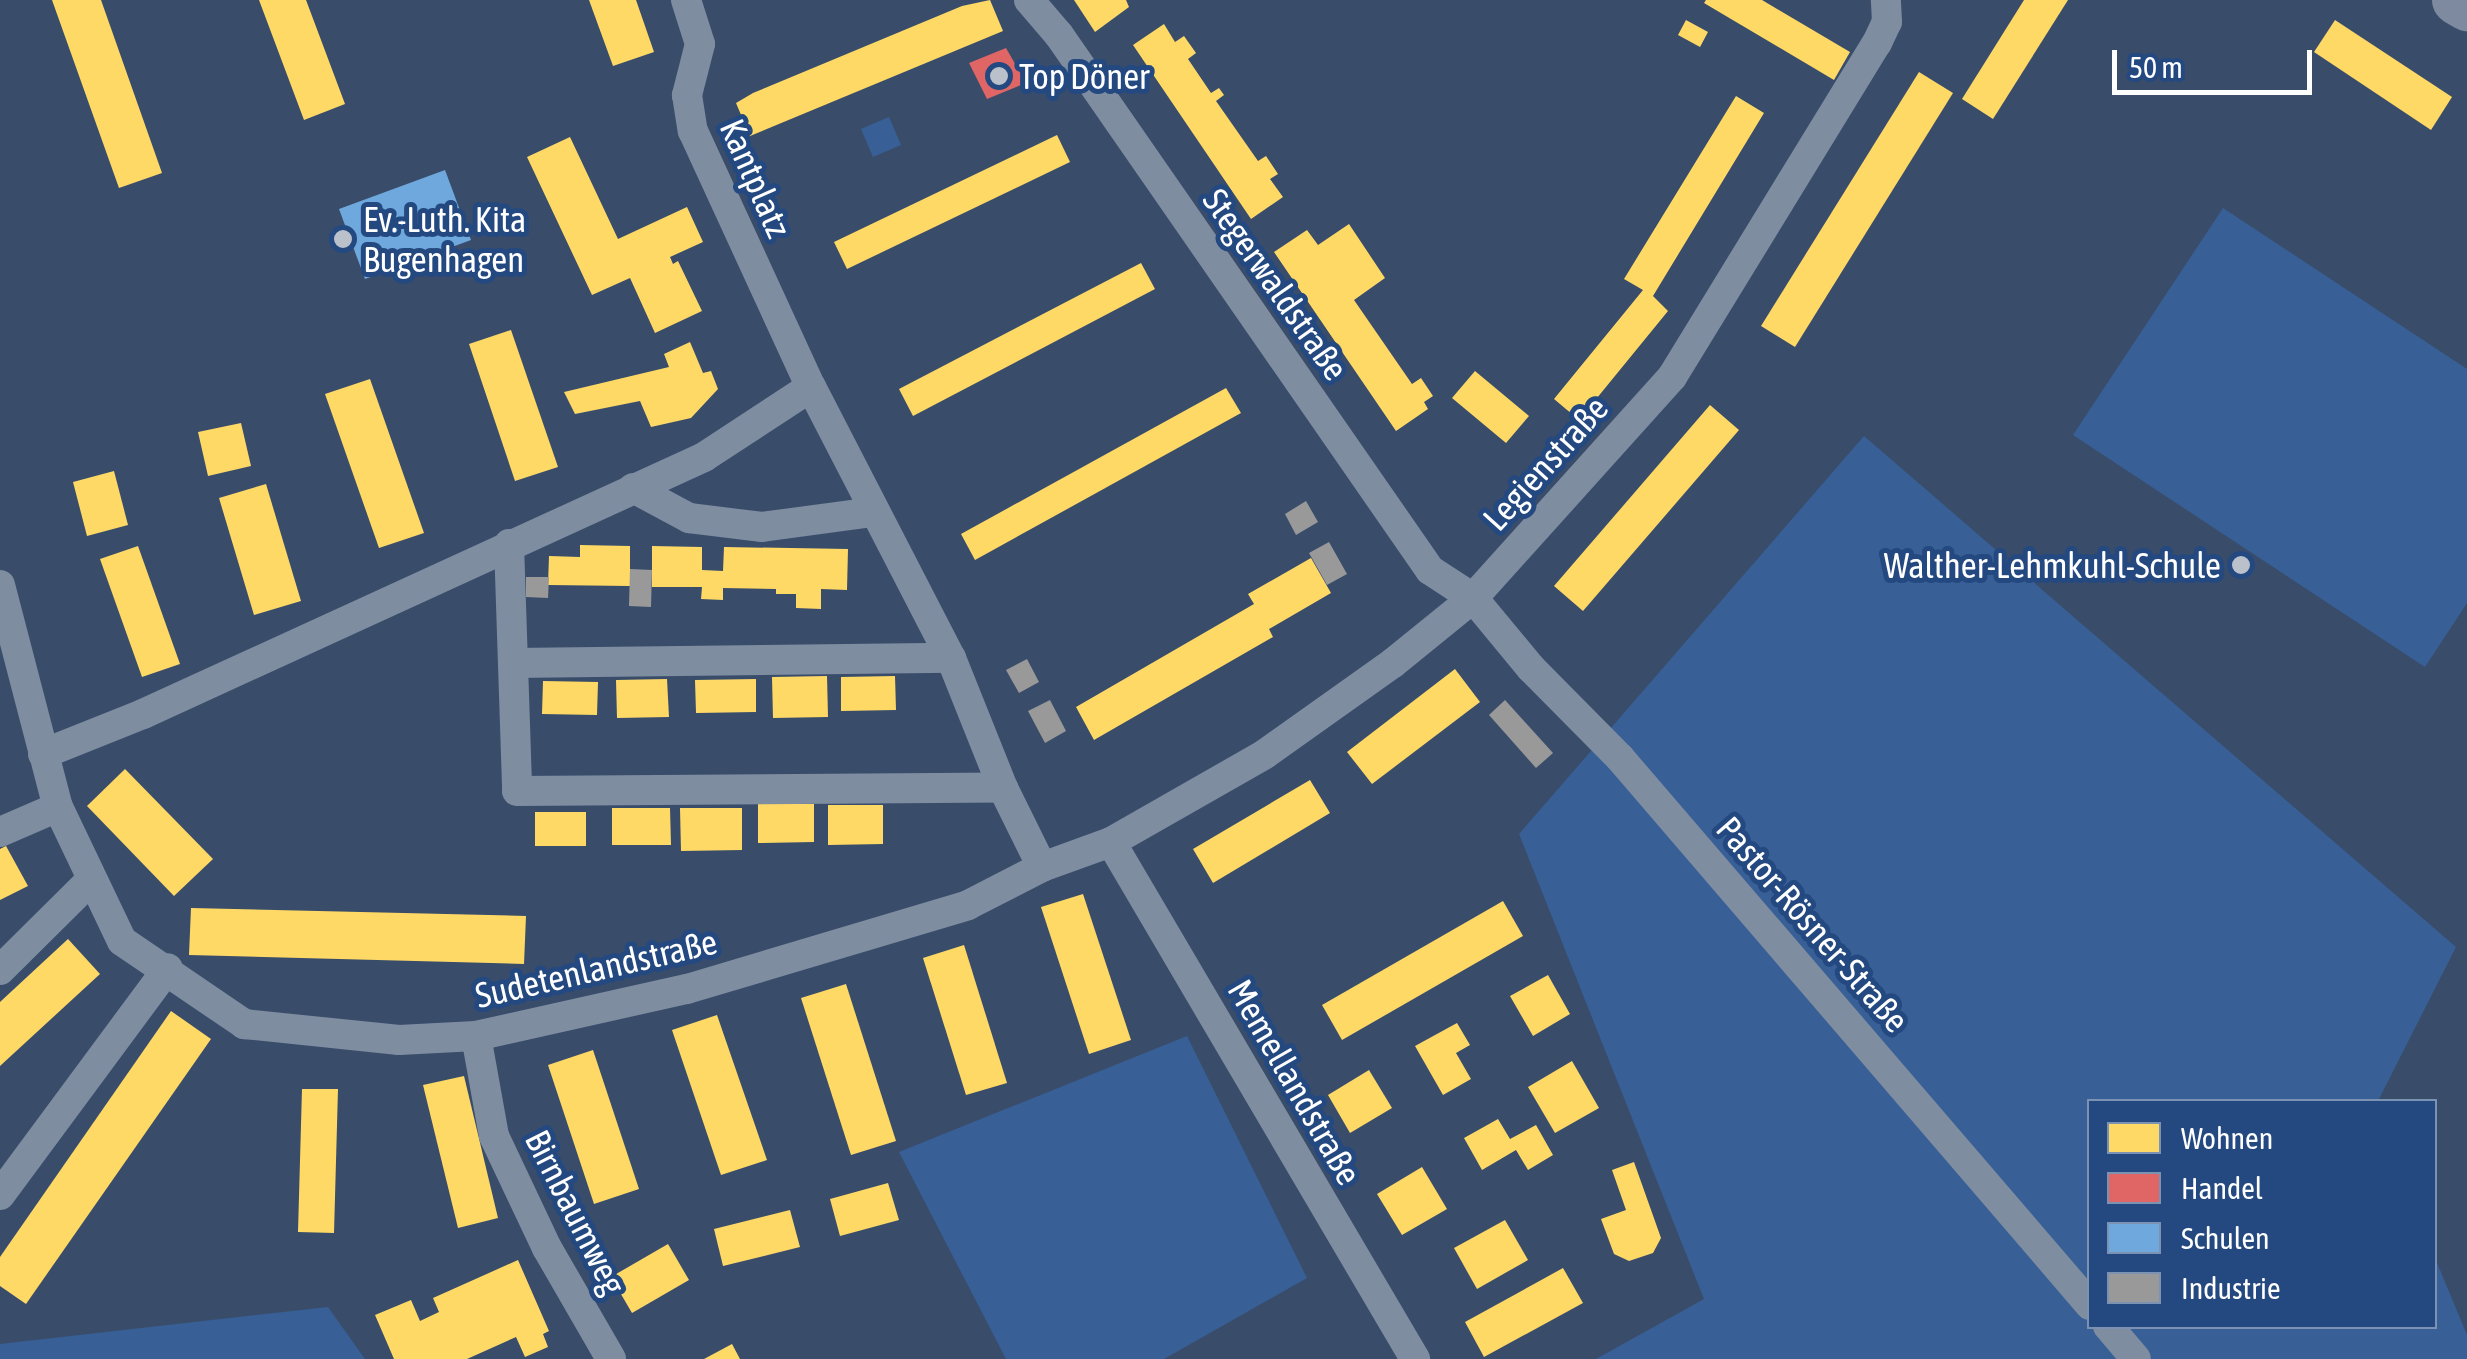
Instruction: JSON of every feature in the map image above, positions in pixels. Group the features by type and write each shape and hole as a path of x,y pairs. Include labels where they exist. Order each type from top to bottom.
{"main road":[{"path":"2457,0 2467,6"}],"street":[{"name":"Kantplatz","path":"686,0 700,44 687,95 689,120 811,387"},
{"name":"Stegerwaldstraße","path":"1029,0 1060,34 1430,570 1473,598"},
{"name":"Legienstraße","path":"1111,842 1265,754 1393,663 1473,598 1672,376 1877,43 1887,22 1886,0"},
{"path":"43,754 143,714 704,457 811,387 951,658 1004,788 1042,867"},
{"path":"634,488 689,518 762,527 874,512"},
{"path":"509,544 517,791 1004,788"},
{"name":"Sudetenlandstraße","path":"0,586 13,687 43,754 58,807 90,881 122,941 168,968 244,1024 398,1040 476,1036 725,978 968,905 1042,867 1111,842"},
{"name":"Pastor-Rösner-Straße","path":"1473,598 1531,668 1620,758 2087,1302"},
{"path":"513,663 951,658"},
{"path":"0,832 58,807"},
{"name":"Memellandstraße","path":"1111,842 1415,1359"},
{"path":"0,970 90,881"},
{"path":"0,1195 168,968"},
{"name":"Birnbaumweg","path":"476,1036 494,1136 547,1248 612,1359"},
{"path":"2111,1329 2136,1359"}],"shaded area":[{"path":"889,117 901,145 873,157 861,129"},
{"path":"2223,208 2467,369 2467,603 2425,667 2073,435"},
{"path":"1864,436 2456,947 2379,1099 2087,1099 2087,1329 2437,1329 2437,1263 2467,1335 2467,1359 1596,1359 1704,1299 1519,834"},
{"path":"1187,1036 1307,1278 1164,1359 1006,1359 899,1152"},
{"path":"328,1307 365,1359 0,1359 0,1344"}],"building: Wohnen":[{"path":"52,0 101,0 162,173 119,188"},
{"path":"259,0 306,0 345,104 304,120"},
{"path":"589,0 636,0 654,52 613,66"},
{"path":"990,0 1003,31 750,136 736,103 753,93 962,6"},
{"path":"1074,0 1126,0 1129,7 1095,32"},
{"path":"1762,0 1850,52 1834,80 1704,3"},
{"path":"2024,0 2068,0 1993,119 1962,99"},
{"path":"1686,20 1708,32 1700,47 1678,35"},
{"path":"2335,20 2452,97 2431,130 2314,52"},
{"path":"1164,24 1175,42 1184,36 1196,53 1188,59 1211,93 1219,88 1224,95 1216,101 1258,161 1266,156 1278,174 1270,179 1283,197 1251,219 1133,45"},
{"path":"1919,72 1953,93 1795,347 1761,326"},
{"path":"1736,96 1764,113 1653,296 1668,311 1579,420 1554,399 1643,290 1624,279"},
{"path":"1057,135 1070,162 847,269 834,242"},
{"path":"570,137 618,239 687,207 703,242 670,257 673,264 678,261 702,311 655,333 630,278 592,295 527,157"},
{"path":"1349,224 1385,278 1354,300 1412,384 1421,378 1433,396 1424,402 1428,409 1396,431 1274,252 1307,230 1318,245"},
{"path":"1141,263 1155,289 913,416 899,389"},
{"path":"511,330 558,467 515,481 469,344"},
{"path":"690,342 703,373 711,371 718,389 691,418 651,427 640,401 575,414 564,392 669,367 664,354"},
{"path":"1475,371 1529,416 1506,443 1452,398"},
{"path":"370,379 424,533 379,548 325,394"},
{"path":"1226,388 1241,413 975,560 961,534"},
{"path":"1710,405 1739,430 1583,611 1554,586"},
{"path":"241,423 251,466 208,476 198,432"},
{"path":"114,471 128,525 87,536 73,482"},
{"path":"266,484 301,601 254,615 219,498"},
{"path":"580,545 630,546 630,586 548,585 549,556 580,557"},
{"path":"138,546 180,664 142,677 100,559"},
{"path":"652,546 702,547 702,570 723,571 724,547 848,549 847,590 821,589 821,609 796,608 796,594 776,594 776,589 723,588 723,600 701,599 702,587 652,587"},
{"path":"1311,558 1331,593 1269,629 1273,637 1094,740 1076,707 1254,604 1248,594"},
{"path":"1455,669 1480,702 1372,784 1347,752"},
{"path":"827,676 828,717 773,718 772,677"},
{"path":"895,676 896,710 841,711 841,677"},
{"path":"667,679 669,717 617,718 616,680"},
{"path":"756,679 756,712 696,713 695,680"},
{"path":"543,681 598,682 597,715 542,714"},
{"path":"125,769 213,859 174,896 87,806"},
{"path":"1310,780 1330,813 1213,883 1193,849"},
{"path":"758,804 814,804 814,842 758,843"},
{"path":"828,805 883,805 883,844 828,845"},
{"path":"612,808 670,808 671,845 612,845"},
{"path":"680,808 742,808 742,850 681,851"},
{"path":"535,812 586,812 586,846 535,846"},
{"path":"6,846 28,886 0,900 0,849"},
{"path":"1083,894 1131,1040 1089,1054 1041,907"},
{"path":"1503,901 1523,936 1342,1040 1322,1005"},
{"path":"191,908 526,916 524,964 189,955"},
{"path":"68,939 100,974 0,1066 0,1002"},
{"path":"964,945 1007,1083 966,1095 923,958"},
{"path":"1548,975 1570,1014 1533,1036 1510,996"},
{"path":"846,984 896,1141 851,1155 801,998"},
{"path":"171,1011 211,1039 26,1304 0,1286 0,1257"},
{"path":"717,1015 767,1160 721,1175 672,1030"},
{"path":"1457,1023 1470,1045 1456,1053 1471,1079 1443,1095 1415,1046"},
{"path":"593,1050 639,1189 594,1204 548,1065"},
{"path":"1572,1061 1599,1108 1555,1133 1528,1087"},
{"path":"1369,1070 1392,1108 1350,1133 1328,1095"},
{"path":"464,1076 498,1218 458,1228 423,1085"},
{"path":"302,1089 338,1089 334,1233 298,1232"},
{"path":"1498,1119 1510,1139 1536,1125 1553,1155 1528,1170 1516,1150 1482,1170 1464,1138"},
{"path":"1634,1162 1661,1238 1653,1253 1629,1261 1614,1254 1601,1219 1626,1210 1612,1170"},
{"path":"1422,1167 1447,1209 1402,1235 1377,1194"},
{"path":"888,1183 899,1220 840,1236 830,1199"},
{"path":"790,1210 800,1247 723,1266 714,1229"},
{"path":"1505,1220 1528,1260 1477,1289 1454,1248"},
{"path":"668,1244 689,1280 632,1313 611,1277"},
{"path":"518,1260 549,1331 543,1334 548,1347 525,1357 516,1337 467,1359 394,1359 375,1315 411,1300 420,1321 439,1312 433,1298"},
{"path":"1563,1268 1583,1303 1484,1357 1465,1322"},
{"path":"732,1344 740,1359 704,1359"}],"building: Handel":[{"name":"Top Döner","path":"1006,48 1026,83 987,99 969,63"}],"building: Schulen":[{"path":"445,170 471,240 365,279 339,209"}],"building: Industrie":[{"path":"1306,501 1318,522 1296,535 1285,514"},
{"path":"1329,542 1347,574 1327,585 1309,553"},
{"path":"630,569 652,570 651,607 629,606"},
{"path":"526,577 549,577 548,598 526,597"},
{"path":"1027,659 1039,682 1019,693 1006,670"},
{"path":"1050,700 1066,731 1045,743 1028,711"},
{"path":"1505,700 1553,753 1536,768 1489,715"}],"place":[{"name":"Top Döner","path":"999,76"},
{"name":"Ev.-Luth. Kita Bugenhagen","path":"343,239"},
{"name":"Walther-Lehmkuhl-Schule","path":"2241,565"}]}
